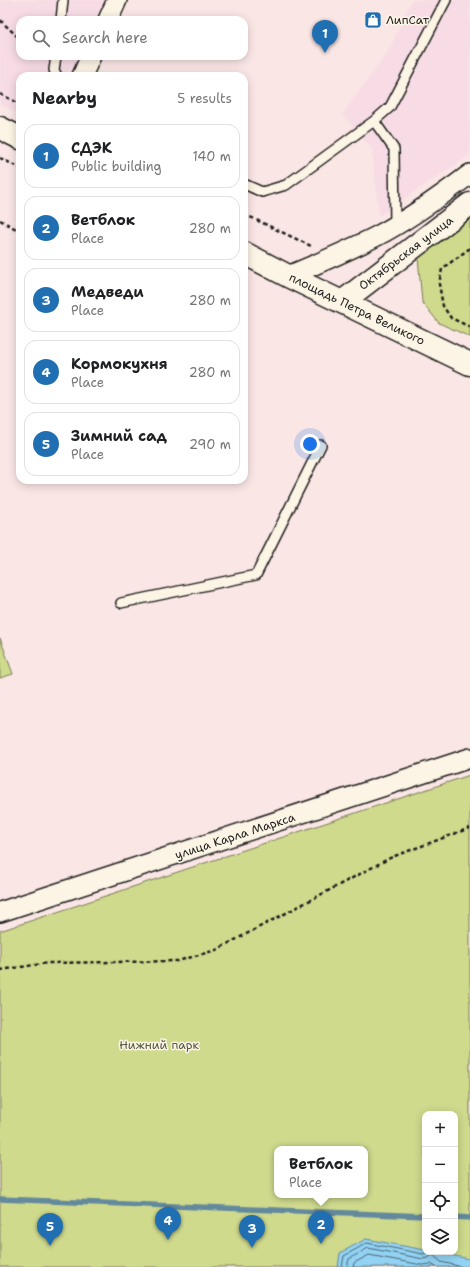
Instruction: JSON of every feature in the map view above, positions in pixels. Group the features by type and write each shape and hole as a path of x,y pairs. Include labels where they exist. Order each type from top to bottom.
{"main road":[{"path":"0,128 16,136"},
{"name":"Октябрьская улица","path":"342,302 463,210"},
{"name":"площадь Петра Великого","path":"248,255 470,364"}],"street":[{"path":"110,16 117,0"},
{"path":"84,72 90,60"},
{"path":"288,276 333,257 376,236 438,198 470,174"},
{"path":"438,198 463,210"},
{"name":"улица Карла Маркса","path":"0,912 470,758"}],"lane":[{"path":"61,16 63,0"},
{"path":"248,186 262,192 286,185 374,121 390,107 446,0"},
{"path":"55,60 54,70 55,72"},
{"path":"374,121 394,149 395,225"},
{"path":"121,602 256,575 321,445"}],"path":[{"path":"0,20 16,35"},
{"path":"0,94 16,102"},
{"path":"0,158 16,166"},
{"path":"248,216 333,257"},
{"path":"0,220 16,229"},
{"path":"470,248 442,269 438,284 443,306 452,318 464,324 470,325"},
{"path":"0,970 48,963 178,961 216,950 392,857 470,828"}],"shaded area":[{"path":"0,0 107,0 100,16 16,16 16,60 80,60 75,72 16,72 16,112 0,104"},
{"path":"412,0 470,0 470,155 379,216 372,149 342,115 387,53"}],"green space":[{"path":"470,217 470,337 439,323 422,302 418,257"},
{"path":"0,638 13,674 0,678"},
{"name":"Нижний парк","path":"470,775 470,1267 0,1267 0,931"}],"water":[{"path":"366,1239 422,1249 422,1255 449,1255 470,1259 470,1267 338,1267 340,1253"}],"waterway":[{"path":"0,1199 422,1216"},
{"path":"458,1217 470,1218"}],"place":[{"name":"ЛипСат","path":"373,20"},
{"name":"СДЭК","path":"325,53"},
{"name":"Кормокухня","path":"168,1240"},
{"name":"Ветблок","path":"321,1244"},
{"name":"Зимний сад","path":"50,1246"},
{"name":"Медведи","path":"252,1248"}]}
